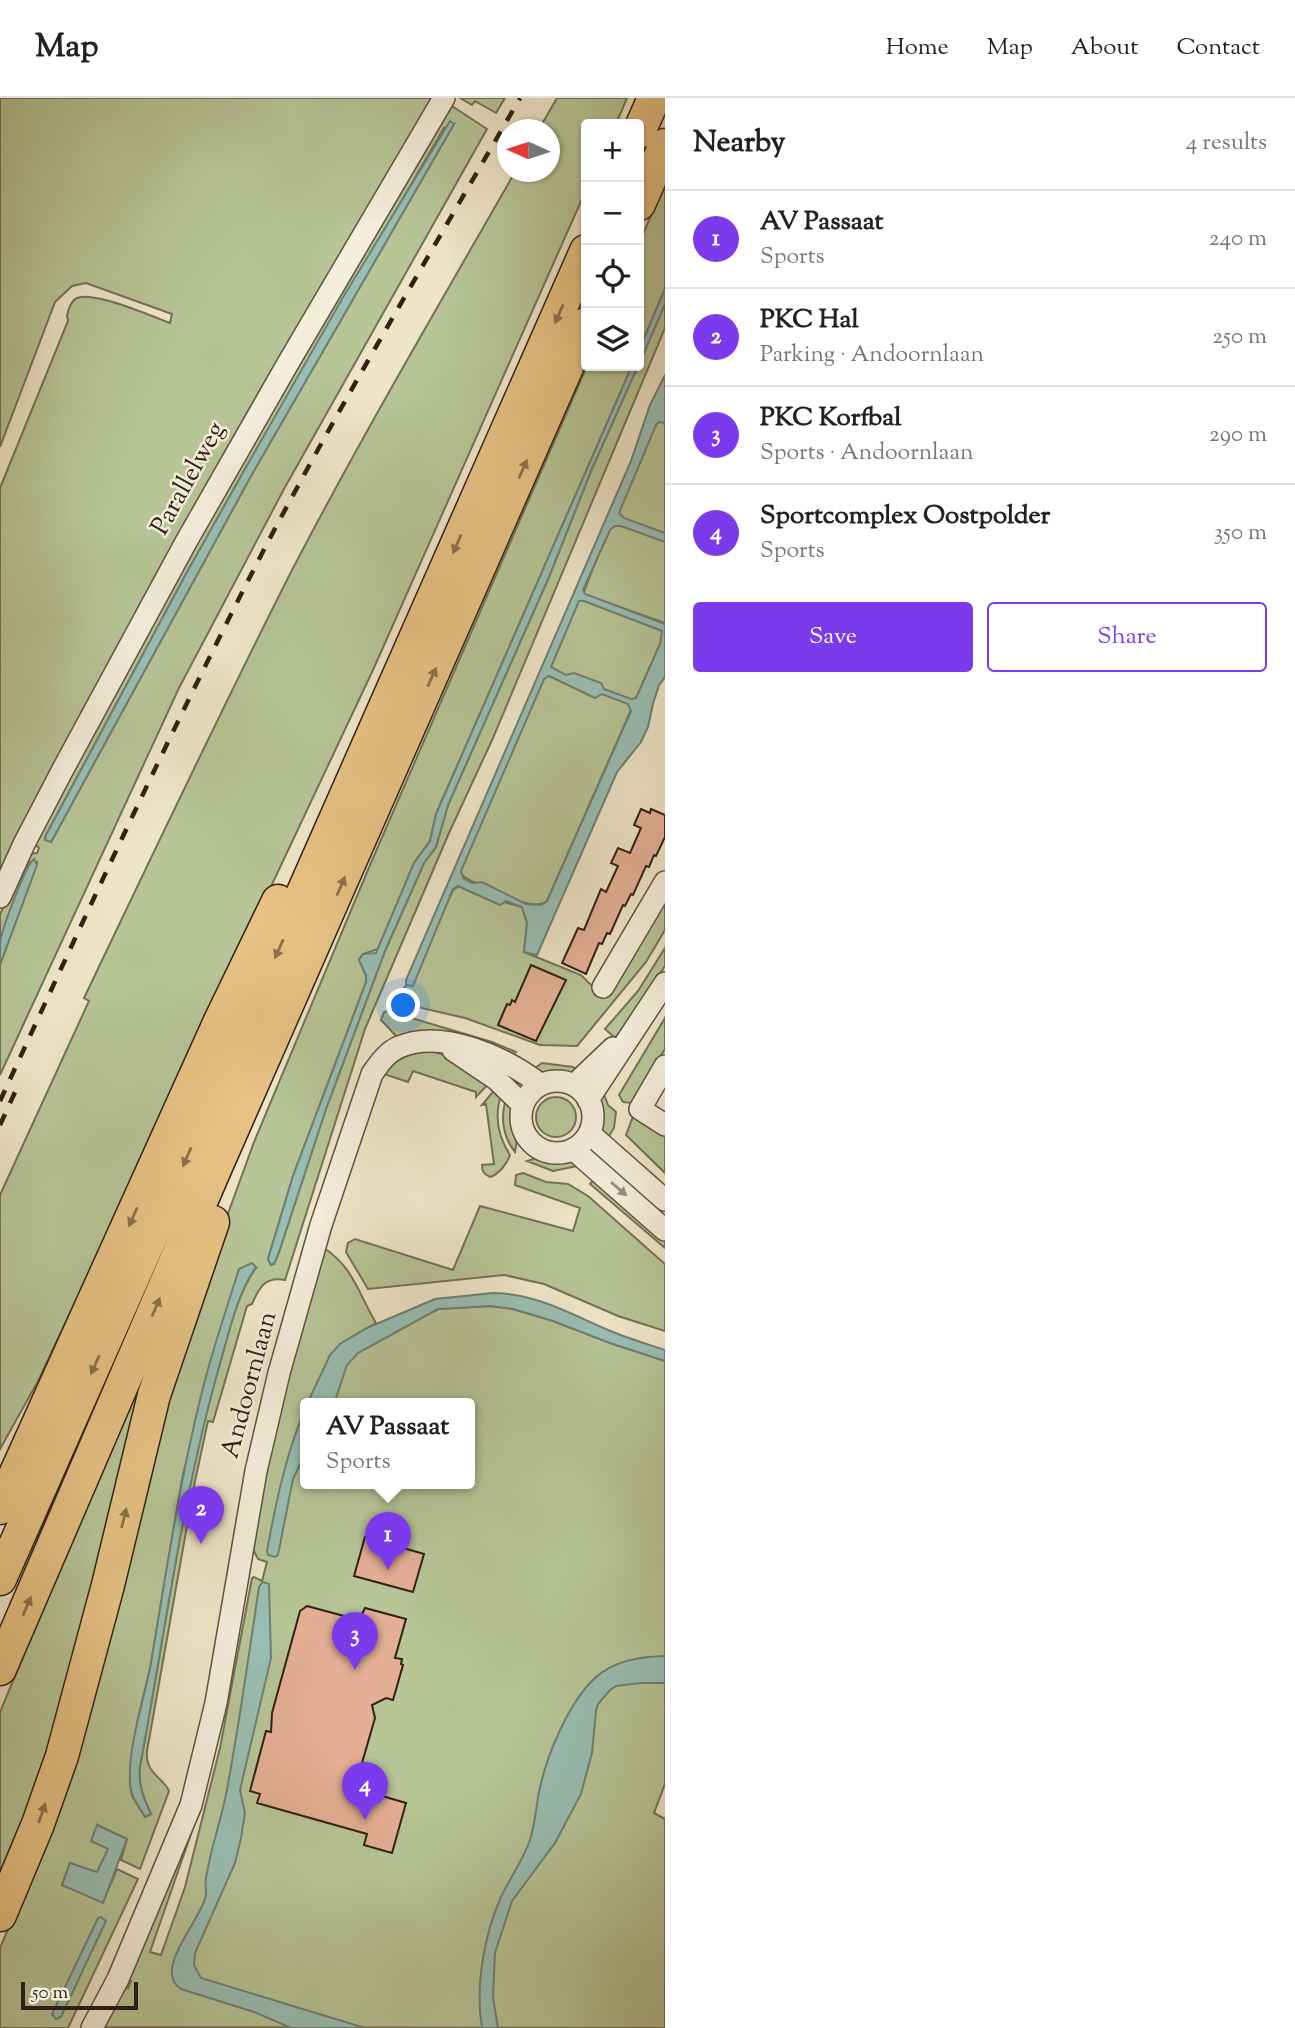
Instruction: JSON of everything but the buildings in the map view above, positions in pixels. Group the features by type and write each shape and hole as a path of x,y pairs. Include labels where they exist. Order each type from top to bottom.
{"highway":[{"path":"644,121 654,98"},
{"path":"644,193 665,145"},
{"path":"0,1579 581,262"},
{"path":"0,1669 211,1179 581,335"},
{"path":"0,1508 254,950 302,852 386,707"},
{"path":"0,1915 38,1824 62,1756 154,1395 229,1179 302,998 314,948"},
{"path":"0,1467 62,1373"}],"street":[{"name":"Parallelweg","path":"0,897 62,771 186,542 286,365 444,98"},
{"path":"603,987 665,882"},
{"path":"581,1093 618,1057 665,983"},
{"name":"Andoornlaan","path":"92,2028 118,1979 191,1805 216,1703 256,1471 279,1373 321,1225 372,1074 396,1048 413,1042 443,1043 466,1047 511,1063 541,1085"},
{"path":"443,1043 496,1079 523,1105"},
{"path":"665,1066 640,1109 665,1125"},
{"path":"554,1081 581,1093 593,1116 589,1133 582,1142 573,1149 556,1153 525,1151 523,1105 530,1093 541,1085 554,1081"},
{"path":"589,1133 665,1200"},
{"path":"573,1149 665,1230"}],"green space":[{"path":"0,98 436,98 0,879 0,488 68,321 68,312 74,300 92,297 105,300 170,323 172,314 86,283 72,286 55,302 0,447"},
{"path":"460,98 505,98 496,113 475,101 472,105"},
{"path":"557,98 627,98 618,119 581,119 581,201 373,670 38,1381 0,1449 0,1195 89,1001 84,998 237,679 317,523 509,182 560,182 560,119 545,119"},
{"path":"452,106 487,129 284,489 179,688 0,1075 0,965 37,862 30,862 0,941 0,914 29,854 37,853 39,848 35,844 195,542","holes":["454,124 251,476 51,842 45,838 46,835 186,574 444,128"]},
{"path":"665,182 665,289 644,338 644,245 644,232"},
{"path":"665,304 665,328 493,738 365,1029 285,1280 272,1280 264,1284 252,1304 247,1306 213,1422 208,1421 147,1751 151,1770 169,1791 140,1869 121,1860 127,1839 98,1825 109,1849 97,1873 70,1863 62,1885 103,1902 117,1869 138,1879 68,2028 0,2028 0,1948 25,1889 193,1310 254,1142 370,865 585,371 630,371 436,814 430,841 414,863 378,949 363,954 359,959 366,982 293,1176 268,1259 271,1265 278,1255 326,1109 385,951 424,863 436,847 448,805 549,577 591,471 635,371 644,371 644,351","holes":["256,1268 243,1291 204,1421 183,1519 140,1766 142,1791 151,1814 145,1817 132,1796 130,1784 138,1718 150,1669 183,1474 239,1269"]},
{"path":"665,397 665,623 583,594"},
{"path":"580,597 660,629 664,635 547,901 529,904 490,890 459,872"},
{"path":"459,886 475,894 522,907 527,923 524,952 581,975 601,995 665,892 665,930 646,962 577,1046 540,1045 465,1018 391,1001 411,981 453,890"},
{"path":"665,948 665,966 615,1038 605,1029 638,991"},
{"path":"384,1012 492,1042 516,1052 511,1057 398,1038 381,1020"},
{"path":"665,1018 665,1049 632,1103 623,1102 619,1095"},
{"path":"432,1051 456,1059 491,1081 476,1097 476,1092 413,1071 408,1082 384,1074 405,1057"},
{"path":"542,1063 573,1067 582,1072 556,1076 531,1071"},
{"path":"497,1087 502,1092 498,1124 510,1155 502,1168 490,1177 482,1167 494,1164 486,1104 482,1105"},
{"path":"602,1089 608,1105 616,1112 614,1128 606,1141 597,1128 597,1110"},
{"path":"507,1096 516,1123 515,1152 503,1125"},
{"path":"556,1097 564,1098 570,1103 575,1109 575,1125 570,1131 564,1136 556,1137 548,1136 542,1131 537,1125 536,1117 537,1109 542,1103 548,1098"},
{"path":"634,1114 665,1132 665,1173 626,1135"},
{"path":"540,1157 568,1160 582,1165 553,1171 527,1161"},
{"path":"523,1173 546,1182 568,1184 588,1196 665,1264 665,1331 618,1316 544,1284 504,1275 368,1289 346,1252 348,1243 355,1239 453,1270 480,1206 573,1231 580,1208 515,1185 516,1175"},
{"path":"597,1176 665,1236 665,1248 590,1184"},
{"path":"194,1244 94,1581 44,1765 0,1883 0,1712"},
{"path":"321,1246 348,1271 376,1323 340,1344 398,1329 438,1309 490,1306 513,1309 553,1321 665,1361 665,1784 654,1813 665,1819 665,2028 104,2027 120,1986 128,1988 131,1981 124,1978 199,1811 150,1952 161,1955 185,1887 220,1748 252,1578 262,1581 267,1562 258,1559 253,1549 261,1479"}],"water":[{"path":"450,121 454,124 251,476 51,842 45,840 186,574 245,469 342,299"},
{"path":"665,289 665,304 644,353 644,338"},
{"path":"630,371 636,371 591,471 549,577 448,805 436,847 424,863 385,951 326,1109 278,1255 274,1264 270,1264 268,1259 293,1176 366,982 366,975 359,960 363,954 376,953 414,863 430,841 436,814"},
{"path":"665,375 665,423 659,422 656,425 619,513 624,518 665,533 665,542 615,526 610,530 583,590 585,594 665,624 665,677 659,685 648,727 641,742 617,772 537,955 524,952 527,923 522,907 506,901 500,905 458,886 453,889 413,986 406,985 631,461 650,405","holes":["579,601 662,631 660,644 636,698 631,699 604,689 601,683 574,673 566,675 551,667","549,676 595,698 602,694 628,704 631,711 547,901 541,905 526,904 482,882 472,883 463,878 461,871 544,679"]},
{"path":"34,859 37,865 0,965 0,942 5,924 20,884"},
{"path":"252,1263 256,1267 238,1302 219,1367 184,1516 140,1766 142,1791 151,1814 145,1817 130,1788 131,1753 151,1663 179,1496 201,1396 219,1332 239,1269"},
{"path":"493,1293 540,1301 619,1335 665,1350 665,1361 513,1309 490,1306 438,1309 358,1353 347,1365 336,1398 310,1398 330,1355 340,1344 367,1328 435,1299"},
{"path":"300,1422 300,1464 293,1479 278,1555 275,1557 268,1555 267,1551 287,1460"},
{"path":"263,1582 269,1584 271,1658 240,1790 245,1813 241,1838 235,1863 195,1953 194,1965 201,1978 365,2028 291,2028 254,2012 181,1989 173,1980 175,1957 206,1894 208,1866 226,1796 259,1587"},
{"path":"665,1656 665,1683 616,1686 598,1704 592,1753 581,1794 555,1843 512,1901 495,1953 493,1997 498,2028 482,2028 480,1979 490,1928 501,1897 530,1840 542,1778 567,1716 585,1689 611,1667 646,1657"},
{"path":"97,1825 127,1839 103,1903 62,1885 70,1863 97,1872 108,1849 91,1841"},
{"path":"98,1918 106,1921 61,2017 56,2019 52,2014"}],"railway":[{"path":"0,1101 165,748 270,538 520,98"},
{"path":"0,1125 16,1090"}],"place":[{"name":"PKC Hal","path":"201,1544"},
{"name":"AV Passaat","path":"388,1570"},
{"name":"PKC Korfbal","path":"355,1670"},
{"name":"Sportcomplex Oostpolder","path":"365,1820"}]}
